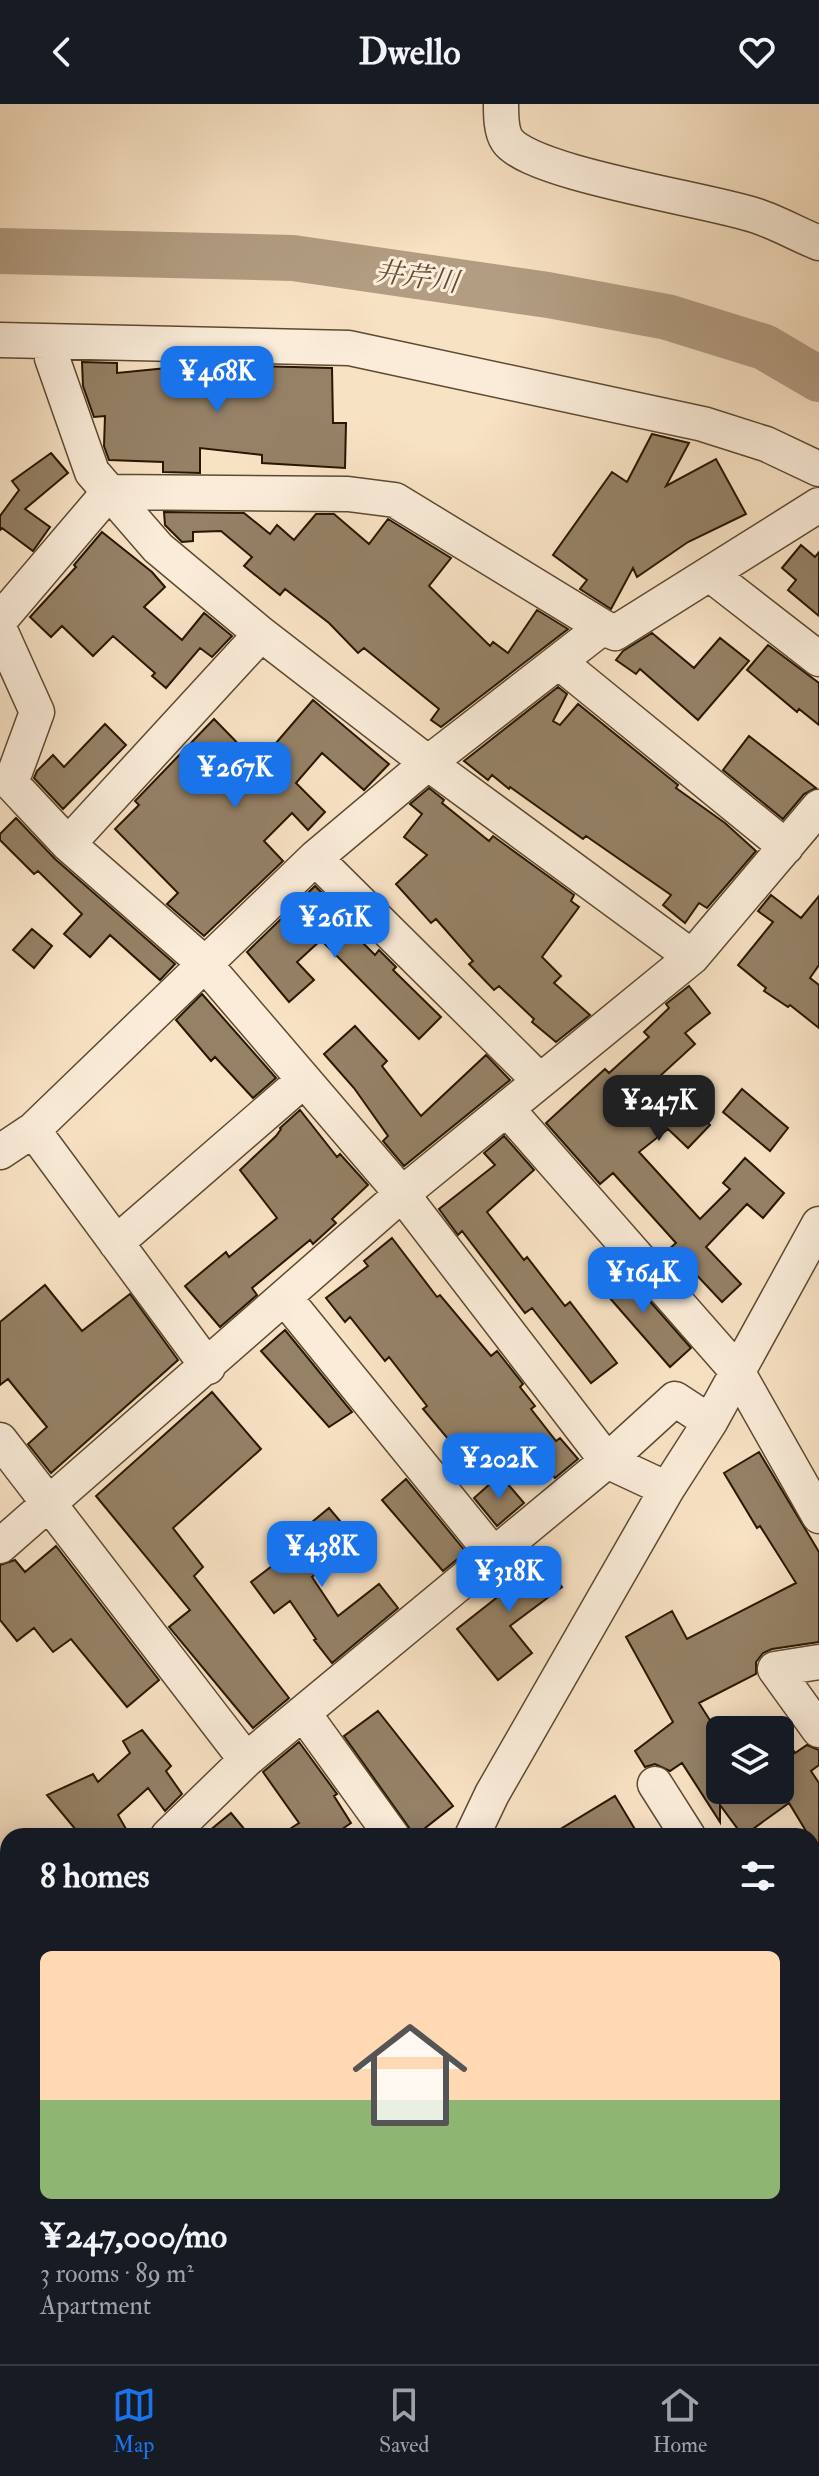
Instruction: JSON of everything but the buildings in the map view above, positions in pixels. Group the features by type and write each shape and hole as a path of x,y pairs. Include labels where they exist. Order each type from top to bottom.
{"street":[{"path":"501,104 501,121 507,140 527,156 591,176 757,216 819,243"},
{"path":"0,340 349,348 703,424 766,444 819,469"},
{"path":"51,343 52,358 92,472 158,548 261,634 428,763 692,957"},
{"path":"0,620 109,492"},
{"path":"109,492 348,494 395,500 615,633 819,505"},
{"path":"711,575 819,659"},
{"path":"0,1152 33,1130 315,858 428,763 603,627"},
{"path":"0,630 37,712 6,785 68,844 204,963 402,1194 607,1461 667,1489"},
{"path":"68,844 261,634"},
{"path":"559,662 786,847"},
{"path":"0,1546 402,1194 692,957 819,807"},
{"path":"315,858 540,1081"},
{"path":"116,1243 304,1080"},
{"path":"507,1109 737,1371 819,1516"},
{"path":"33,1130 208,1367"},
{"path":"476,1828 492,1794 667,1489 710,1422 819,1224"},
{"path":"285,1298 494,1555"},
{"path":"176,1828 246,1760 607,1461 675,1399 710,1422"},
{"path":"0,1440 246,1760"},
{"path":"819,1662 775,1669 819,1730"},
{"path":"304,1714 386,1828"},
{"path":"655,1784 683,1828"}],"waterway":[{"name":"井芹川","path":"0,251 293,258 548,295 667,317 764,347 819,379"}]}
